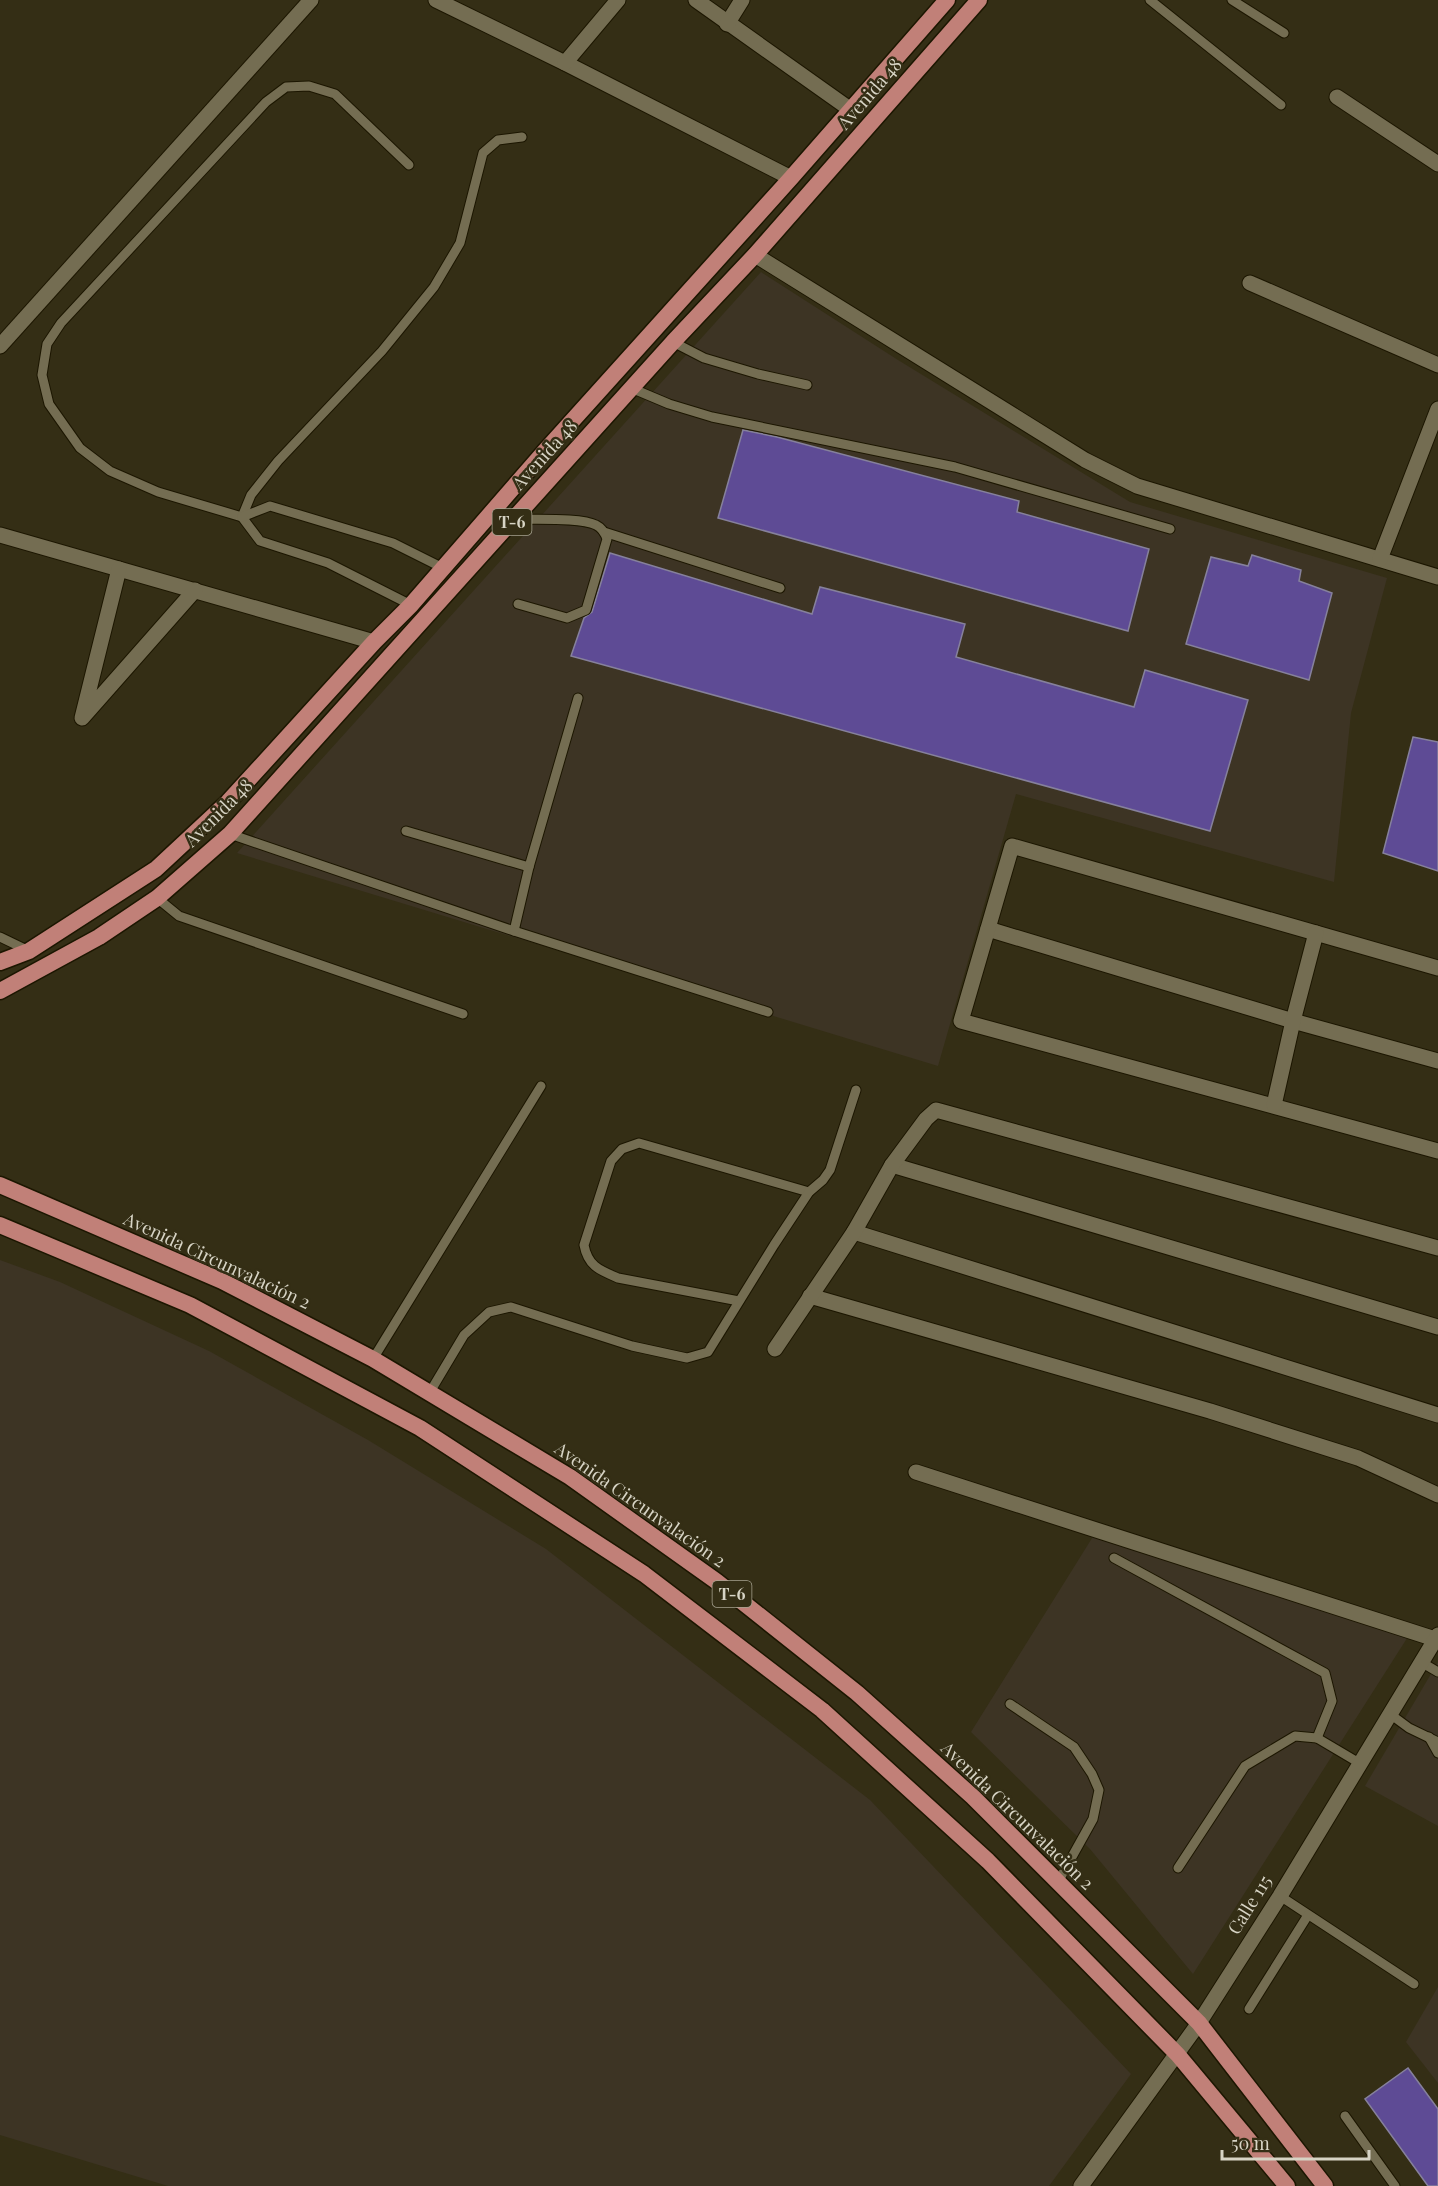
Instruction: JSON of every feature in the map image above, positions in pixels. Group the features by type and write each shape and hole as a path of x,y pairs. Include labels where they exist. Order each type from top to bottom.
{"highway":[{"name":"Avenida 48","path":"0,962 29,951 156,869 228,802 374,642 411,605 545,451 791,178 947,0"},
{"name":"Avenida 48","path":"0,991 99,938 157,898 230,834 631,388 755,255 979,0"},
{"name":"Avenida Circunvalación 2","path":"0,1185 222,1281 373,1359 570,1477 716,1581 857,1693 973,1797 1199,2023 1325,2186"},
{"name":"T-6","path":"0,1225 190,1305 420,1428 644,1574 822,1710 988,1861 1178,2055 1287,2186"}],"street":[{"path":"0,346 311,0"},
{"path":"436,0 791,178"},
{"path":"565,63 618,0"},
{"path":"696,0 851,110"},
{"path":"728,24 742,0"},
{"path":"1337,97 1438,164"},
{"path":"755,255 1075,454 1137,486 1438,577"},
{"path":"1250,283 1438,365"},
{"path":"1380,559 1438,409"},
{"path":"1,538 195,590 374,642"},
{"path":"119,569 81,718 195,590"},
{"path":"1438,968 1012,846 961,1021 1274,1104 1438,1151"},
{"path":"988,928 1293,1021 1438,1061"},
{"path":"1274,1104 1316,933"},
{"path":"775,1349 854,1232 892,1165 926,1119 936,1110 1438,1248"},
{"path":"892,1165 1438,1327"},
{"path":"854,1232 1438,1415"},
{"path":"810,1296 1221,1414 1358,1458 1438,1495"},
{"path":"916,1472 1436,1637"},
{"name":"Calle 115","path":"1081,2186 1199,2023 1280,1896 1436,1637"}],"lane":[{"path":"1150,0 1281,105"},
{"path":"1232,0 1284,33"},
{"path":"409,165 335,94 309,86 286,87 266,102 61,323 47,344 42,375 49,404 80,448 110,471 158,492 242,518 260,541 328,563 411,605"},
{"path":"242,518 251,495 271,470 382,351 434,287 460,243 483,153 498,140 522,137"},
{"path":"673,342 704,358 758,374 807,384"},
{"path":"631,388 669,404 712,417 955,467 1170,529"},
{"path":"242,518 270,506 393,543 443,568"},
{"path":"515,519 586,522 598,526 607,539 586,610 567,618 518,604"},
{"path":"604,532 780,588"},
{"path":"513,931 578,698"},
{"path":"406,831 529,867"},
{"path":"230,834 513,931 768,1012"},
{"path":"157,898 179,916 463,1014"},
{"path":"0,937 29,951"},
{"path":"373,1359 541,1086"},
{"path":"430,1392 464,1335 489,1312 511,1307 632,1346 687,1358 708,1352 809,1192 823,1180 830,1170 856,1090"},
{"path":"739,1301 618,1278 599,1270 586,1258 584,1245 611,1161 622,1149 639,1143 809,1192"},
{"path":"1114,1558 1325,1673 1332,1701 1317,1738"},
{"path":"1421,1662 1438,1672"},
{"path":"1010,1704 1074,1747 1092,1774 1099,1790 1093,1819 1058,1882"},
{"path":"1390,1714 1410,1728 1438,1742"},
{"path":"1178,1868 1245,1766 1295,1736 1317,1738 1361,1764"},
{"path":"1429,1737 1438,1753"},
{"path":"1280,1896 1414,1984"},
{"path":"1249,2009 1308,1915"},
{"path":"1344,2116 1395,2186"}],"shaded area":[{"path":"761,272 898,360 1130,502 1387,578 1351,713 1334,882 1016,794 938,1066 237,853"},
{"path":"0,1260 60,1282 209,1351 368,1440 546,1549 870,1800 1131,2074 1049,2186 168,2186 0,2135"},
{"path":"1099,1527 1411,1632 1193,1974 1090,1849 971,1732"},
{"path":"1438,1662 1438,1826 1365,1786"},
{"path":"1438,1987 1438,2083 1406,2042"}],"building":[{"path":"743,430 1019,501 1017,512 1149,549 1128,631 718,518"},
{"path":"610,553 812,614 820,587 965,624 956,657 1134,707 1145,670 1248,700 1210,831 571,656 584,618 592,612"},
{"path":"1252,555 1301,570 1299,581 1332,593 1309,680 1186,644 1211,557 1248,566"},
{"path":"1413,737 1438,742 1438,871 1383,853"},
{"path":"1408,2068 1438,2109 1438,2186 1428,2186 1365,2099"}]}
